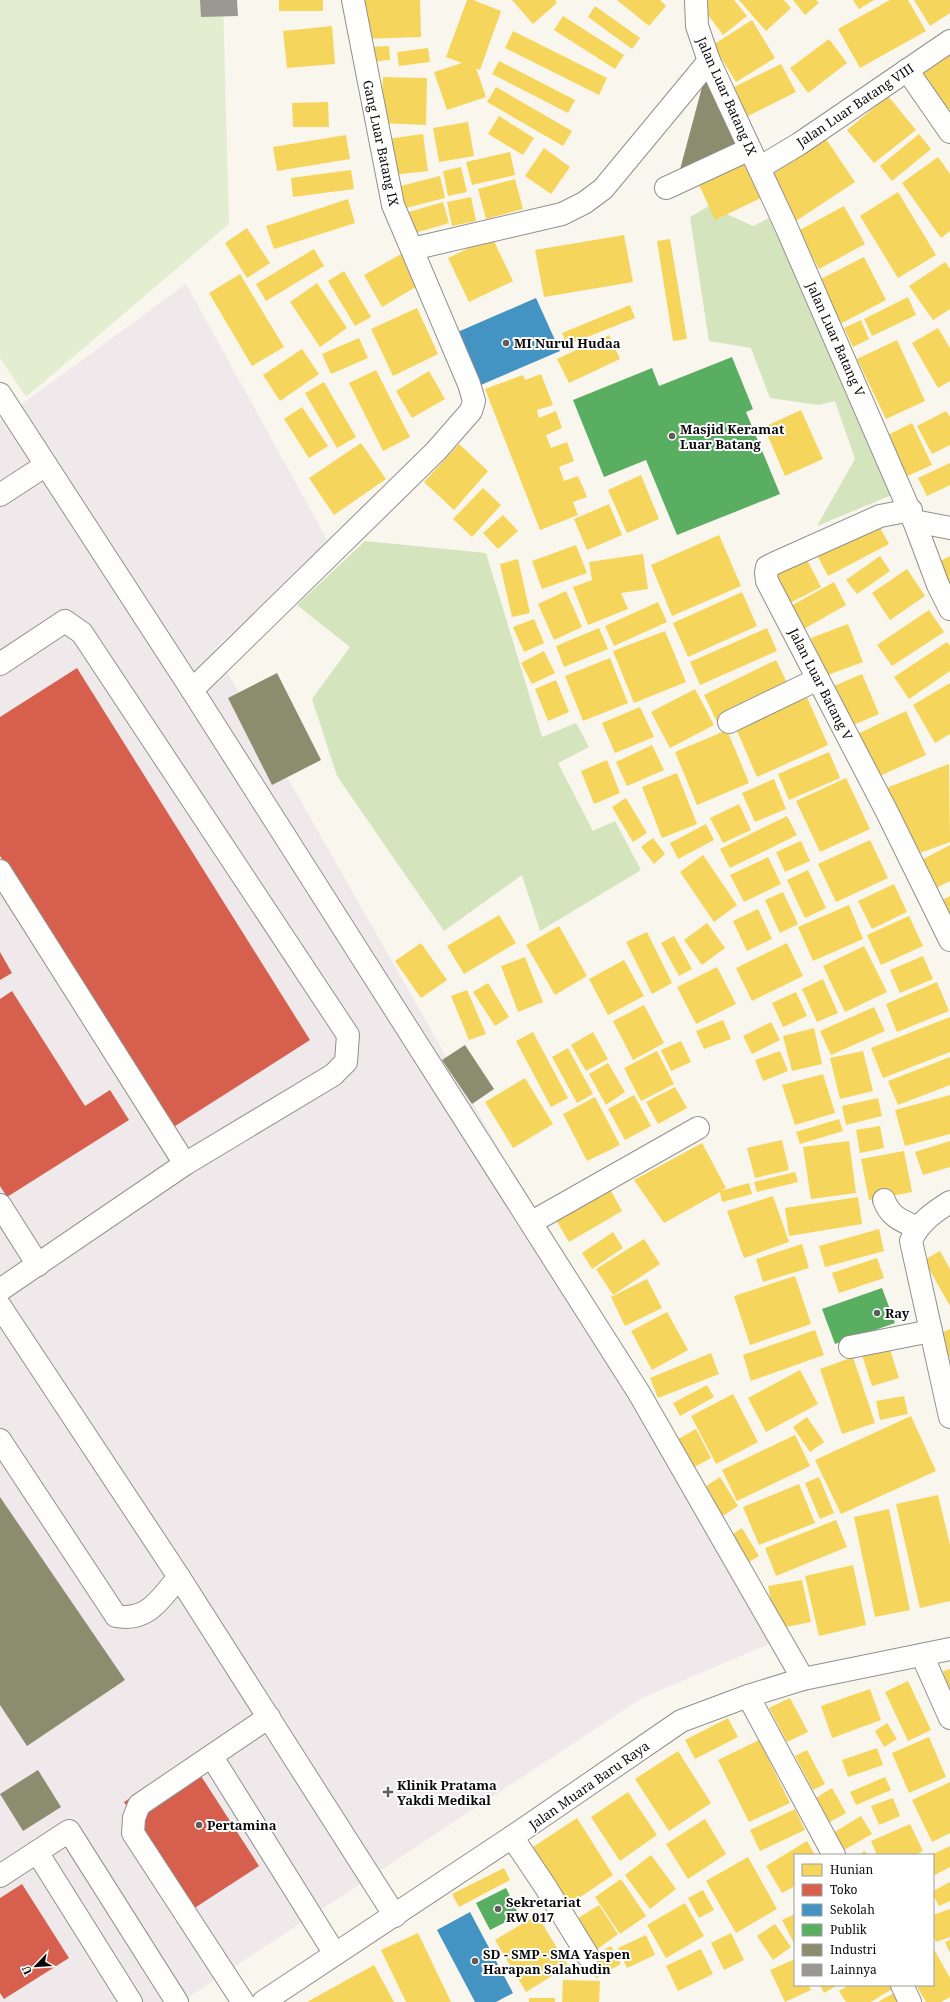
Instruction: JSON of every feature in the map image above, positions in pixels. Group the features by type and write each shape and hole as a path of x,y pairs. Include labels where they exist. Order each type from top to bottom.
{"street":[{"name":"Gang Luar Batang IX","path":"192,690 430,457 471,411 474,400 469,384 393,205 353,0"},
{"name":"Jalan Luar Batang IX","path":"696,0 697,26 709,60 754,159"},
{"name":"Jalan Luar Batang VIII","path":"666,188 799,144 950,41"},
{"path":"412,249 562,214 584,202 603,189 709,60"},
{"path":"907,70 950,132"},
{"name":"Jalan Luar Batang V","path":"754,159 785,224 913,515"},
{"path":"0,394 192,690 532,1222 639,1393 803,1679"},
{"path":"0,495 46,465"},
{"path":"913,515 938,585 950,609"},
{"name":"Jalan Luar Batang V","path":"950,528 913,515 880,516 767,567 766,574 767,581 950,940"},
{"path":"0,664 65,621 82,633 348,1035 346,1062 333,1076 185,1164 0,1290"},
{"path":"729,722 818,679"},
{"path":"0,871 185,1164"},
{"path":"532,1222 698,1128"},
{"path":"884,1200 893,1216 918,1228"},
{"path":"950,1202 932,1213 918,1228 911,1242 950,1417"},
{"path":"0,1205 38,1265"},
{"path":"0,1306 179,1577 395,1916"},
{"path":"850,1347 931,1331"},
{"path":"0,1440 116,1616 127,1618 149,1612 179,1577"},
{"name":"Jalan Muara Baru Raya","path":"264,2002 395,1916 681,1721 748,1696 803,1679 950,1649"},
{"path":"922,1655 950,1718"},
{"path":"748,1696 833,1854"},
{"path":"243,2002 133,1833 134,1818 139,1805 269,1717"},
{"path":"212,1757 335,1954"},
{"path":"0,1876 69,1831 177,2002"},
{"path":"512,1837 545,1886 588,1956"},
{"path":"37,1852 131,2002"},
{"path":"902,1986 910,2002"}],"shaded area":[{"path":"186,284 330,545 214,649 722,1540 776,1641 642,1698 181,2002 0,2002 0,420"}],"green space":[{"path":"0,0 223,0 229,224 26,397 0,358"},
{"path":"709,206 753,226 769,218 899,492 817,526 855,459 835,401 818,405 770,398 751,348 709,341 690,217"},
{"path":"365,541 486,553 542,737 576,723 589,747 558,763 593,831 615,821 641,870 540,931 522,875 444,931 337,776 312,699 350,647 297,605"}],"building: Hunian":[{"path":"279,0 323,0 323,11 279,11"},
{"path":"362,0 420,0 421,37 362,39"},
{"path":"467,0 473,0 501,11 480,70 476,68 486,97 447,110 434,72 462,63 446,57"},
{"path":"512,0 555,0 557,3 533,24"},
{"path":"617,0 660,0 666,6 649,26"},
{"path":"705,0 734,0 747,16 723,35 700,4"},
{"path":"739,0 784,0 791,8 766,31"},
{"path":"793,0 816,0 819,3 805,15"},
{"path":"853,0 874,0 859,9"},
{"path":"890,0 908,0 926,31 860,68 838,29"},
{"path":"914,0 950,0 950,13 930,26"},
{"path":"595,6 640,38 632,49 588,17"},
{"path":"563,16 624,55 615,69 554,30"},
{"path":"752,20 775,58 736,82 713,45"},
{"path":"332,26 335,64 287,68 283,31"},
{"path":"513,31 607,78 599,95 505,48"},
{"path":"829,39 847,63 808,93 790,68"},
{"path":"389,46 390,60 368,62 367,47"},
{"path":"428,48 430,62 399,66 397,52"},
{"path":"950,51 950,109 946,112 918,77"},
{"path":"499,61 575,100 568,113 492,74"},
{"path":"781,64 796,92 744,118 730,89"},
{"path":"383,77 427,78 426,125 381,123"},
{"path":"496,87 572,131 563,146 487,102"},
{"path":"888,96 916,130 874,163 847,130"},
{"path":"328,102 329,127 293,127 292,103"},
{"path":"499,116 534,138 523,155 488,134"},
{"path":"468,122 474,156 439,162 433,128"},
{"path":"423,134 428,171 392,175 387,139"},
{"path":"919,134 931,149 892,181 880,166"},
{"path":"346,135 350,159 277,171 273,147"},
{"path":"826,139 855,182 796,221 768,177"},
{"path":"544,148 570,167 551,194 525,176"},
{"path":"510,152 515,175 472,185 466,162"},
{"path":"744,154 763,197 715,220 696,178"},
{"path":"938,157 950,174 950,231 941,238 902,183"},
{"path":"461,167 467,192 448,196 443,171"},
{"path":"351,170 354,189 293,197 291,178"},
{"path":"440,176 445,198 398,210 393,188"},
{"path":"515,179 523,209 486,219 478,189"},
{"path":"898,192 936,255 898,278 860,216"},
{"path":"471,197 476,221 452,226 447,202"},
{"path":"348,199 355,223 274,249 266,226"},
{"path":"443,202 449,223 408,235 402,214"},
{"path":"844,206 865,244 819,269 798,231"},
{"path":"247,228 270,263 247,278 225,243"},
{"path":"624,235 633,282 544,297 535,250"},
{"path":"492,237 513,281 469,302 448,258"},
{"path":"670,239 687,339 673,341 657,241"},
{"path":"314,249 324,266 266,301 256,284"},
{"path":"401,254 419,285 382,307 364,275"},
{"path":"864,257 886,300 840,324 817,281"},
{"path":"945,262 950,269 950,309 933,320 909,286"},
{"path":"344,271 371,317 355,326 328,281"},
{"path":"240,274 284,347 252,366 209,293"},
{"path":"317,283 347,328 320,347 290,302"},
{"path":"908,297 916,315 872,336 864,319"},
{"path":"630,305 635,318 567,345 562,333"},
{"path":"417,308 438,354 393,376 371,329"},
{"path":"861,320 869,339 853,347 844,328"},
{"path":"938,328 950,348 950,381 938,388 912,343"},
{"path":"609,335 620,359 569,383 557,359"},
{"path":"359,338 368,358 331,374 322,354"},
{"path":"897,340 925,401 886,419 857,359"},
{"path":"302,349 319,374 280,401 263,375"},
{"path":"376,370 410,437 383,451 349,383"},
{"path":"429,371 445,399 412,418 396,391"},
{"path":"541,374 553,405 537,410 539,418 556,411 562,428 546,435 551,448 567,442 574,461 559,467 564,481 578,476 587,497 573,502 578,515 540,530 485,389 523,375 525,380"},
{"path":"324,382 356,437 337,448 305,393"},
{"path":"302,407 328,446 309,458 284,419"},
{"path":"801,410 823,459 785,476 764,427"},
{"path":"946,411 950,417 950,445 932,454 917,426"},
{"path":"912,423 932,465 903,478 884,437"},
{"path":"361,443 386,479 334,515 309,478"},
{"path":"459,444 488,471 454,510 424,482"},
{"path":"950,463 950,485 927,496 918,478"},
{"path":"641,475 659,519 627,533 608,490"},
{"path":"483,488 501,505 472,537 453,519"},
{"path":"609,504 622,535 587,550 574,519"},
{"path":"503,515 518,531 498,549 483,533"},
{"path":"875,519 889,544 828,576 815,551"},
{"path":"719,535 741,586 672,616 651,565"},
{"path":"576,545 587,573 542,589 532,561"},
{"path":"803,552 821,587 788,604 770,569"},
{"path":"643,554 648,589 621,593 628,609 588,625 573,587 592,580 589,562"},
{"path":"880,556 890,571 857,594 846,580"},
{"path":"950,556 950,583 940,561"},
{"path":"518,559 530,613 512,617 500,564"},
{"path":"907,569 925,596 890,620 872,593"},
{"path":"834,582 846,605 802,630 789,607"},
{"path":"566,591 582,627 554,640 538,604"},
{"path":"742,592 757,626 688,657 673,623"},
{"path":"658,602 667,622 614,646 605,626"},
{"path":"929,610 944,632 892,666 877,645"},
{"path":"534,619 544,643 524,652 513,627"},
{"path":"848,624 863,662 825,676 811,638"},
{"path":"599,628 608,649 564,667 556,646"},
{"path":"767,628 777,651 700,685 690,662"},
{"path":"665,631 686,682 634,703 613,651"},
{"path":"947,642 950,646 950,671 909,699 894,677"},
{"path":"544,651 555,673 532,684 521,663"},
{"path":"610,658 628,703 583,721 565,676"},
{"path":"776,660 790,689 718,724 704,695"},
{"path":"862,674 879,714 851,726 834,686"},
{"path":"556,680 569,712 548,721 535,689"},
{"path":"950,683 950,734 935,743 913,705"},
{"path":"695,689 714,725 670,748 651,712"},
{"path":"805,693 828,745 757,777 734,724"},
{"path":"640,707 654,737 615,753 602,723"},
{"path":"906,711 926,755 873,779 853,736"},
{"path":"727,730 749,783 697,805 675,752"},
{"path":"652,745 664,770 627,786 616,762"},
{"path":"829,752 840,778 789,800 778,774"},
{"path":"607,760 620,793 594,804 581,771"},
{"path":"949,764 950,842 912,856 886,788"},
{"path":"677,773 697,824 662,838 642,787"},
{"path":"846,778 870,829 820,852 796,801"},
{"path":"774,779 786,809 755,822 742,793"},
{"path":"626,798 647,833 633,842 612,807"},
{"path":"739,804 751,830 723,843 710,818"},
{"path":"787,816 797,835 730,868 720,849"},
{"path":"706,824 714,840 678,859 670,843"},
{"path":"653,838 665,854 654,864 641,847"},
{"path":"870,840 888,878 836,902 818,864"},
{"path":"801,841 810,861 785,872 776,852"},
{"path":"950,845 950,881 928,892 914,864"},
{"path":"703,855 737,905 714,922 680,872"},
{"path":"768,857 781,884 744,902 730,875"},
{"path":"808,870 826,908 805,918 787,880"},
{"path":"894,884 907,912 872,929 858,901"},
{"path":"783,892 798,924 780,933 765,900"},
{"path":"950,896 950,926 937,903"},
{"path":"849,905 863,939 813,961 798,927"},
{"path":"758,909 772,939 747,951 733,921"},
{"path":"499,915 516,943 464,974 447,946"},
{"path":"909,916 923,946 881,965 867,935"},
{"path":"707,923 725,948 702,965 684,940"},
{"path":"559,926 587,976 555,995 526,945"},
{"path":"647,932 672,983 652,994 626,942"},
{"path":"674,936 692,969 679,976 661,943"},
{"path":"421,943 447,980 421,998 395,961"},
{"path":"787,943 803,976 752,1001 736,968"},
{"path":"864,946 887,992 845,1012 823,966"},
{"path":"923,956 933,979 900,993 890,970"},
{"path":"525,957 543,1002 518,1012 501,966"},
{"path":"624,960 644,996 608,1015 589,979"},
{"path":"717,967 736,1004 696,1024 677,987"},
{"path":"823,979 838,1013 817,1022 802,989"},
{"path":"937,982 949,1011 897,1032 886,1004"},
{"path":"488,983 509,1017 495,1026 473,992"},
{"path":"467,990 486,1034 469,1040 451,996"},
{"path":"796,992 807,1016 783,1027 772,1003"},
{"path":"644,1005 664,1043 633,1060 613,1021"},
{"path":"874,1007 885,1031 831,1055 820,1031"},
{"path":"950,1017 950,1052 883,1078 871,1048"},
{"path":"723,1020 731,1039 704,1049 696,1031"},
{"path":"771,1022 780,1040 752,1054 743,1036"},
{"path":"814,1028 822,1064 792,1071 783,1036"},
{"path":"533,1032 568,1098 551,1107 516,1041"},
{"path":"593,1032 608,1059 586,1071 571,1045"},
{"path":"681,1041 691,1062 671,1071 661,1050"},
{"path":"568,1048 593,1094 577,1103 552,1057"},
{"path":"657,1051 674,1084 641,1101 624,1068"},
{"path":"780,1051 788,1071 763,1081 755,1060"},
{"path":"863,1051 873,1091 840,1099 830,1058"},
{"path":"950,1057 950,1085 898,1105 888,1081"},
{"path":"608,1063 625,1092 606,1105 589,1074"},
{"path":"823,1074 835,1113 795,1125 782,1085"},
{"path":"525,1078 553,1124 513,1148 485,1102"},
{"path":"675,1087 687,1108 658,1124 646,1102"},
{"path":"634,1095 651,1126 625,1140 608,1109"},
{"path":"950,1095 950,1134 905,1146 895,1110"},
{"path":"595,1097 620,1145 587,1161 563,1114"},
{"path":"878,1098 882,1116 846,1125 842,1106"},
{"path":"839,1119 843,1131 800,1144 796,1132"},
{"path":"880,1126 884,1148 860,1153 856,1130"},
{"path":"782,1140 789,1170 755,1178 747,1148"},
{"path":"849,1141 856,1193 811,1199 803,1147"},
{"path":"950,1141 950,1167 923,1175 915,1152"},
{"path":"702,1143 726,1188 720,1191 749,1183 752,1194 722,1202 720,1192 664,1223 634,1180"},
{"path":"904,1151 912,1192 869,1200 861,1159"},
{"path":"795,1172 798,1182 757,1192 754,1182"},
{"path":"610,1189 622,1211 569,1242 556,1220"},
{"path":"773,1196 789,1242 744,1258 727,1211"},
{"path":"858,1197 862,1224 789,1236 785,1208"},
{"path":"879,1229 884,1251 825,1267 819,1246"},
{"path":"613,1232 623,1248 592,1269 582,1253"},
{"path":"644,1239 660,1264 613,1295 596,1269"},
{"path":"802,1244 809,1268 763,1282 756,1259"},
{"path":"940,1251 950,1269 950,1306 924,1260"},
{"path":"877,1258 884,1278 839,1293 832,1273"},
{"path":"795,1276 811,1324 750,1345 734,1296"},
{"path":"647,1279 662,1308 625,1326 611,1297"},
{"path":"667,1312 688,1350 652,1370 631,1331"},
{"path":"950,1329 950,1358 939,1334"},
{"path":"815,1330 824,1355 751,1381 743,1355"},
{"path":"888,1343 899,1378 872,1386 861,1352"},
{"path":"711,1353 719,1374 658,1398 650,1378"},
{"path":"853,1357 875,1423 842,1434 820,1369"},
{"path":"800,1370 818,1404 766,1432 748,1398"},
{"path":"707,1385 714,1397 680,1416 673,1403"},
{"path":"733,1394 758,1442 716,1464 691,1416"},
{"path":"904,1396 908,1414 880,1420 876,1401"},
{"path":"911,1416 936,1471 841,1514 815,1460"},
{"path":"807,1417 824,1442 810,1452 793,1427"},
{"path":"696,1429 711,1458 689,1470 673,1442"},
{"path":"795,1435 810,1466 737,1501 722,1470"},
{"path":"720,1477 738,1506 718,1519 700,1490"},
{"path":"819,1477 834,1513 820,1519 805,1483"},
{"path":"799,1484 815,1523 759,1545 743,1507"},
{"path":"938,1495 950,1545 950,1601 920,1608 896,1504"},
{"path":"889,1509 910,1610 875,1617 854,1517"},
{"path":"836,1520 847,1547 776,1576 765,1548"},
{"path":"742,1528 759,1556 744,1565 727,1538"},
{"path":"853,1565 866,1625 819,1636 805,1576"},
{"path":"802,1580 811,1622 776,1629 768,1586"},
{"path":"950,1669 950,1694 943,1671"},
{"path":"908,1681 931,1730 908,1741 885,1692"},
{"path":"870,1689 881,1720 832,1738 821,1706"},
{"path":"790,1698 808,1732 787,1742 769,1708"},
{"path":"728,1718 738,1737 695,1759 685,1740"},
{"path":"887,1723 897,1739 884,1747 875,1731"},
{"path":"929,1737 946,1777 909,1793 892,1753"},
{"path":"759,1740 790,1803 749,1822 718,1760"},
{"path":"877,1748 883,1765 848,1777 842,1760"},
{"path":"807,1750 825,1784 813,1790 795,1756"},
{"path":"678,1751 711,1803 669,1831 635,1779"},
{"path":"885,1777 891,1790 856,1805 850,1792"},
{"path":"950,1782 950,1833 932,1842 912,1800"},
{"path":"832,1788 846,1813 828,1823 814,1799"},
{"path":"628,1792 657,1835 620,1861 591,1817"},
{"path":"893,1798 900,1816 879,1825 871,1806"},
{"path":"795,1809 805,1830 760,1851 750,1830"},
{"path":"861,1816 872,1834 844,1850 833,1833"},
{"path":"577,1818 613,1875 564,1908 527,1851"},
{"path":"705,1819 726,1854 688,1879 666,1844"},
{"path":"910,1824 923,1851 917,1854 877,1854 871,1841"},
{"path":"807,1841 814,1854 794,1854 794,1887 782,1893 766,1866"},
{"path":"950,1846 950,1867 934,1875 934,1854"},
{"path":"865,1851 866,1854 860,1854"},
{"path":"651,1855 676,1889 650,1909 625,1875"},
{"path":"748,1857 777,1909 736,1933 706,1881"},
{"path":"504,1868 510,1880 459,1907 452,1894"},
{"path":"621,1879 646,1916 620,1934 595,1897"},
{"path":"950,1882 950,1901 939,1906 934,1897 934,1890"},
{"path":"703,1890 714,1910 699,1918 688,1898"},
{"path":"685,1903 704,1936 666,1958 647,1925"},
{"path":"599,1905 618,1934 592,1953 572,1922"},
{"path":"950,1909 950,1937 936,1942 934,1937 934,1915"},
{"path":"794,1914 794,1943 782,1920"},
{"path":"537,1915 568,1966 526,1992 495,1940"},
{"path":"775,1924 791,1947 773,1960 757,1936"},
{"path":"418,1933 451,2002 406,2002 381,1950"},
{"path":"731,1933 744,1960 724,1970 711,1943"},
{"path":"646,1935 655,1955 627,1968 618,1948"},
{"path":"950,1940 950,1953 945,1942"},
{"path":"611,1946 621,1964 596,1978 586,1960"},
{"path":"701,1949 713,1974 678,1991 666,1966"},
{"path":"934,1952 950,1978 950,1997 941,2002 926,2002 917,1986 934,1986"},
{"path":"794,1959 794,1986 809,1986 811,1990 785,2002 770,1970"},
{"path":"374,1965 394,2002 307,2002"},
{"path":"563,1980 600,1981 599,2002 562,2002"},
{"path":"820,1986 836,1986 824,1993"},
{"path":"847,1986 890,1986 892,1989 871,2002 846,2002 839,1991"},
{"path":"897,1991 903,2002 878,2002"},
{"path":"529,1998 555,1998 555,2002 529,2002"}],"building: Toko":[{"path":"77,668 310,1040 172,1128 0,856 0,717"},
{"path":"0,952 12,973 0,980"},
{"path":"12,991 85,1106 110,1090 129,1120 7,1197 0,1186 0,999"},
{"path":"190,1759 259,1866 193,1909 124,1802"},
{"path":"22,1884 69,1958 4,1999 0,1993 0,1898"}],"building: Sekolah":[{"name":"MI Nurul Hudaa","path":"536,298 560,351 476,387 453,334"},
{"name":"SD - SMP - SMA Yaspen Harapan Salahudin","path":"470,1912 513,1993 496,2002 475,2002 437,1930"}],"building: Publik":[{"name":"Masjid Keramat Luar Batang","path":"732,357 753,409 746,412 780,494 677,535 646,460 604,477 573,400 652,368 659,386"},
{"path":"882,1288 895,1323 835,1344 822,1309"},
{"name":"Sekretariat RW 017","path":"506,1888 519,1915 490,1930 476,1903"}],"building: Industri":[{"path":"706,72 741,152 678,177 693,121"},
{"path":"277,673 321,760 272,785 228,698"},
{"path":"465,1045 494,1089 472,1104 442,1060"},
{"path":"0,1497 125,1680 27,1746 0,1705"},
{"path":"38,1770 61,1807 23,1831 0,1794"}],"building: Lainnya":[{"path":"200,0 237,0 238,16 201,17"}],"place":[{"name":"MI Nurul Hudaa","path":"506,343"},
{"name":"Masjid Keramat Luar Batang","path":"672,436"},
{"name":"Ray","path":"877,1313"},
{"name":"Klinik Pratama Yakdi Medikal","path":"388,1792"},
{"name":"Pertamina","path":"199,1825"},
{"name":"Sekretariat RW 017","path":"498,1909"},
{"name":"SD - SMP - SMA Yaspen Harapan Salahudin","path":"475,1961"}]}
